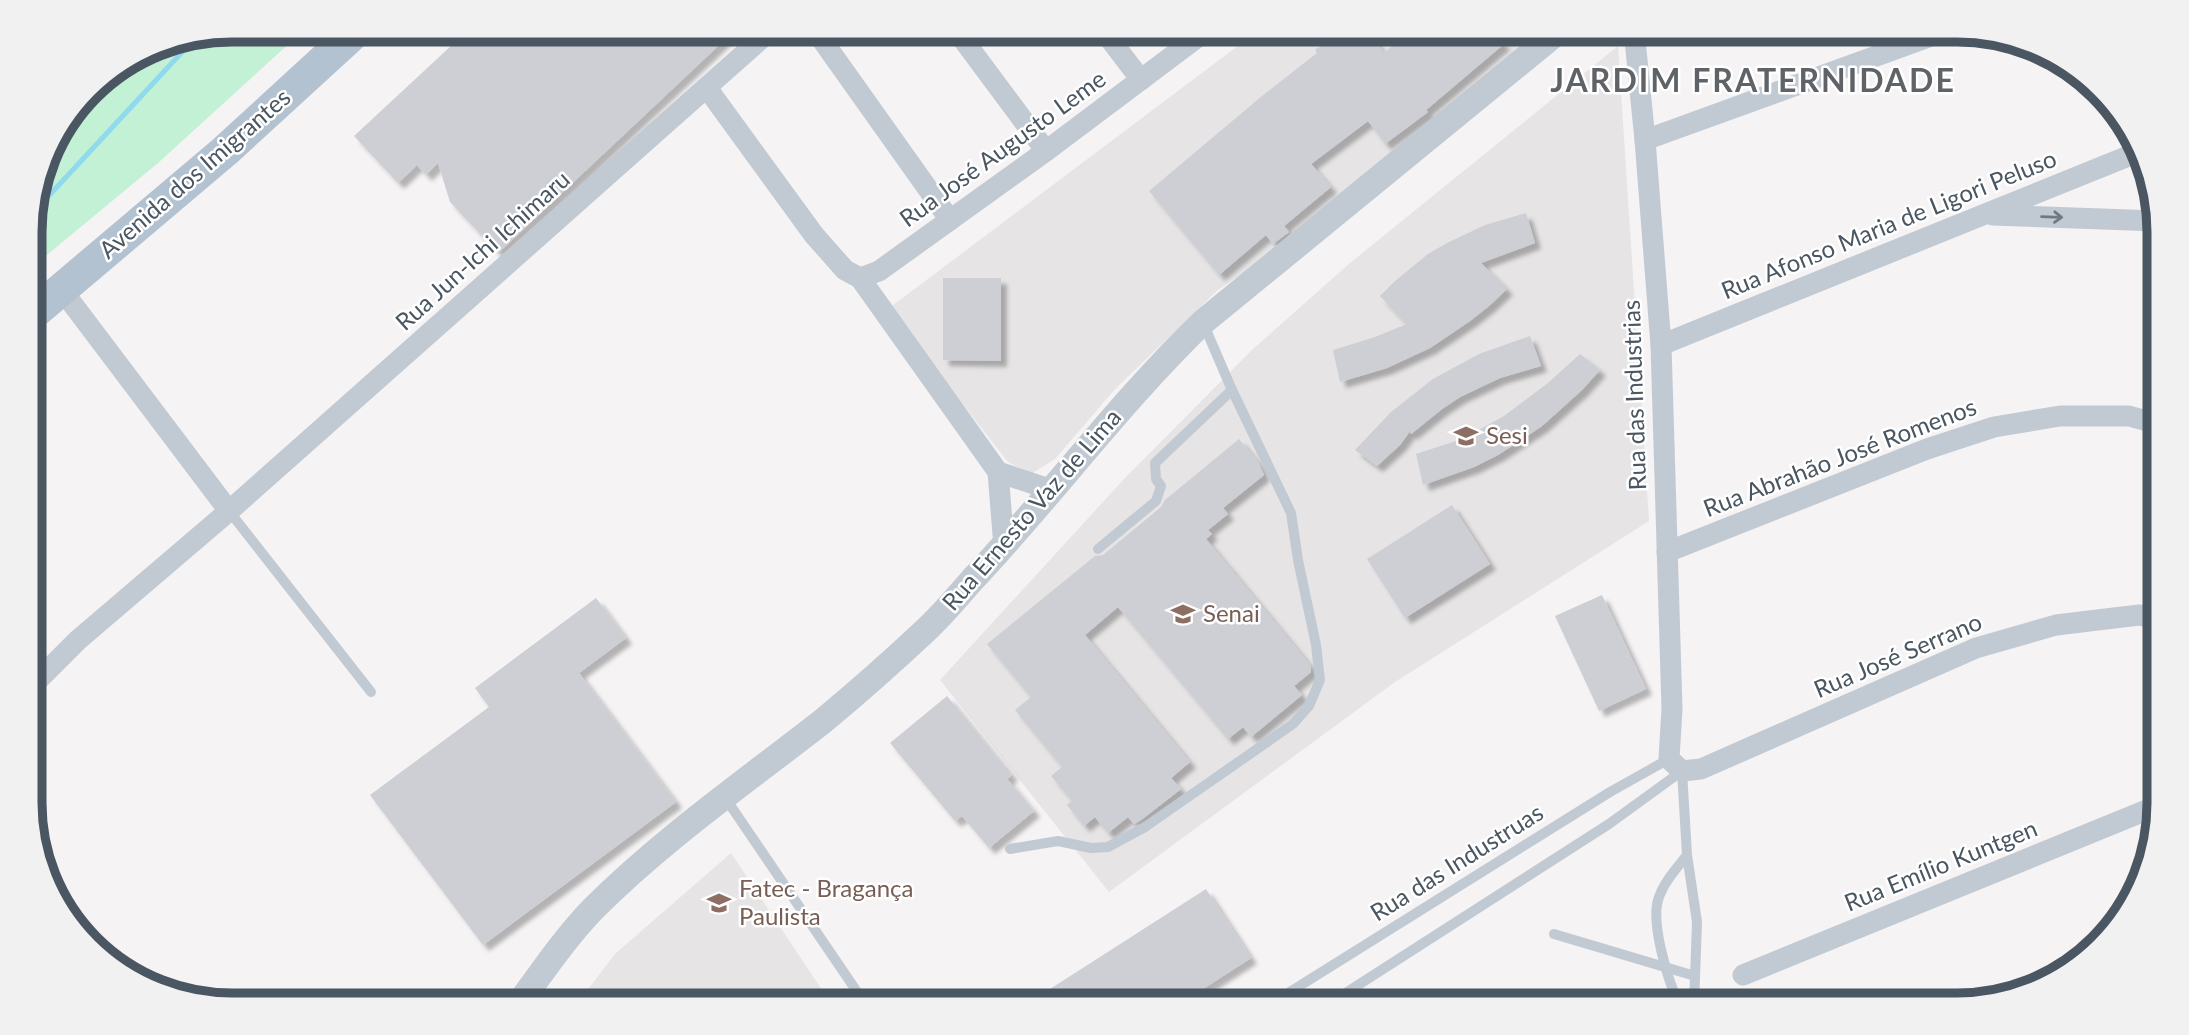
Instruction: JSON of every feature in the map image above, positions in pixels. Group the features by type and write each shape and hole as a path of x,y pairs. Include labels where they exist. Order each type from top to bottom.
{"main road":[{"name":"Avenida dos Imigrantes","path":"46,291 317,42"},
{"name":"Avenida dos Imigrantes","path":"46,291 225,151 345,42"}],"street":[{"name":"Rua Jun-Ichi Ichimaru","path":"42,676 78,640 229,511 758,42"},
{"path":"824,42 950,220"},
{"path":"965,42 1046,151"},
{"path":"1112,42 1142,80"},
{"name":"Rua José Augusto Leme","path":"860,278 879,271 1191,42"},
{"name":"Rua Ernesto Vaz de Lima","path":"527,993 559,948 593,910 639,866 824,719 928,628 1004,547 1167,357 1203,322 1537,42"},
{"name":"Rua das Industrias","path":"1635,42 1661,345 1675,765"},
{"path":"1645,140 1915,42"},
{"path":"707,88 814,235 845,270 860,278 998,472 1004,547"},
{"name":"Rua Afonso Maria de Ligori Peluso","path":"1661,345 2131,155"},
{"path":"1984,215 2146,221"},
{"path":"46,291 229,511"},
{"name":"Rua Abrahão José Romenos","path":"1667,552 1927,449 1994,427 2060,416 2129,416 2147,421"},
{"path":"998,472 1052,490"},
{"name":"Rua José Serrano","path":"1675,765 1701,769 1976,648 2056,625 2147,616"},
{"name":"Rua Emílio Kuntgen","path":"1744,975 2146,810"}],"lane":[{"path":"1010,849 1058,841 1091,848 1108,847 1144,827 1293,724 1309,706 1320,680 1291,513 1232,390 1203,322"},
{"path":"1098,549 1156,501 1161,486 1156,479 1155,463 1232,390"},
{"path":"229,511 371,692"},
{"path":"1675,765 1696,922 1694,993"},
{"path":"1346,993 1609,824 1675,765"},
{"name":"Rua das Industruas","path":"1288,993 1610,792 1675,765"},
{"path":"724,796 858,993"},
{"path":"1675,993 1665,967 1656,914 1664,885 1687,855"},
{"path":"1554,934 1695,976"}],"shaded area":[{"path":"1243,42 1519,42 1520,45 1505,62 1277,250 1218,290 1115,389 1055,459 1031,474 1008,462 888,309"},
{"path":"1618,46 1649,521 1395,682 1109,892 940,680 1125,478 1252,350 1350,263"},
{"name":"Fatec - Bragança Paulista","path":"731,853 824,993 585,993 615,954"}],"green space":[{"path":"220,42 291,42 158,163 42,259 42,220 48,183 56,159 67,137 89,107 116,81 159,56 183,48"}],"building":[{"path":"449,42 722,42 498,253 450,202 438,163 426,175 417,165 398,183 354,136 452,45"},
{"path":"1326,42 1376,42 1384,53 1396,42 1504,44 1426,110 1428,112 1385,144 1368,121 1311,164 1331,187 1284,226 1289,232 1273,244 1266,235 1219,275 1149,191 1317,53 1315,50"},
{"path":"1526,213 1535,243 1481,263 1507,289 1489,306 1430,348 1387,368 1340,382 1333,350 1407,324 1380,296 1395,281 1428,254 1447,243 1485,225"},
{"path":"943,278 1001,278 1001,361 943,360"},
{"path":"1530,336 1541,366 1500,378 1460,397 1411,434 1410,431 1400,445 1377,466 1355,450 1391,412 1433,379 1479,354"},
{"path":"1580,354 1600,370 1542,426 1498,455 1474,467 1423,485 1416,454 1462,439 1504,416 1548,383"},
{"path":"1239,439 1258,462 1264,475 1223,508 1228,514 1208,530 1212,534 1206,539 1310,665 1311,672 1294,686 1302,695 1251,737 1243,727 1228,739 1118,607 1085,635 1190,762 1171,778 1181,789 1141,820 1134,824 1128,817 1108,833 1095,817 1084,826 1067,805 1072,801 1051,776 1062,767 1015,710 1031,697 987,644 1095,556 1103,555"},
{"path":"1452,505 1490,564 1405,618 1367,559"},
{"path":"1602,595 1646,689 1599,711 1555,616"},
{"path":"596,598 626,638 579,673 676,802 483,945 370,795 489,707 475,688"},
{"path":"947,696 1012,775 1007,779 1034,811 989,848 962,816 955,821 890,743"},
{"path":"1206,889 1251,958 1197,993 1044,993"}],"waterway":[{"path":"45,200 186,47"}],"place":[{"name":"Sesi","path":"1466,436"},
{"name":"Senai","path":"1183,614"},
{"name":"Fatec - Bragança Paulista","path":"719,903"}],"district":[{"name":"JARDIM FRATERNIDADE","path":"1753,81"}]}
